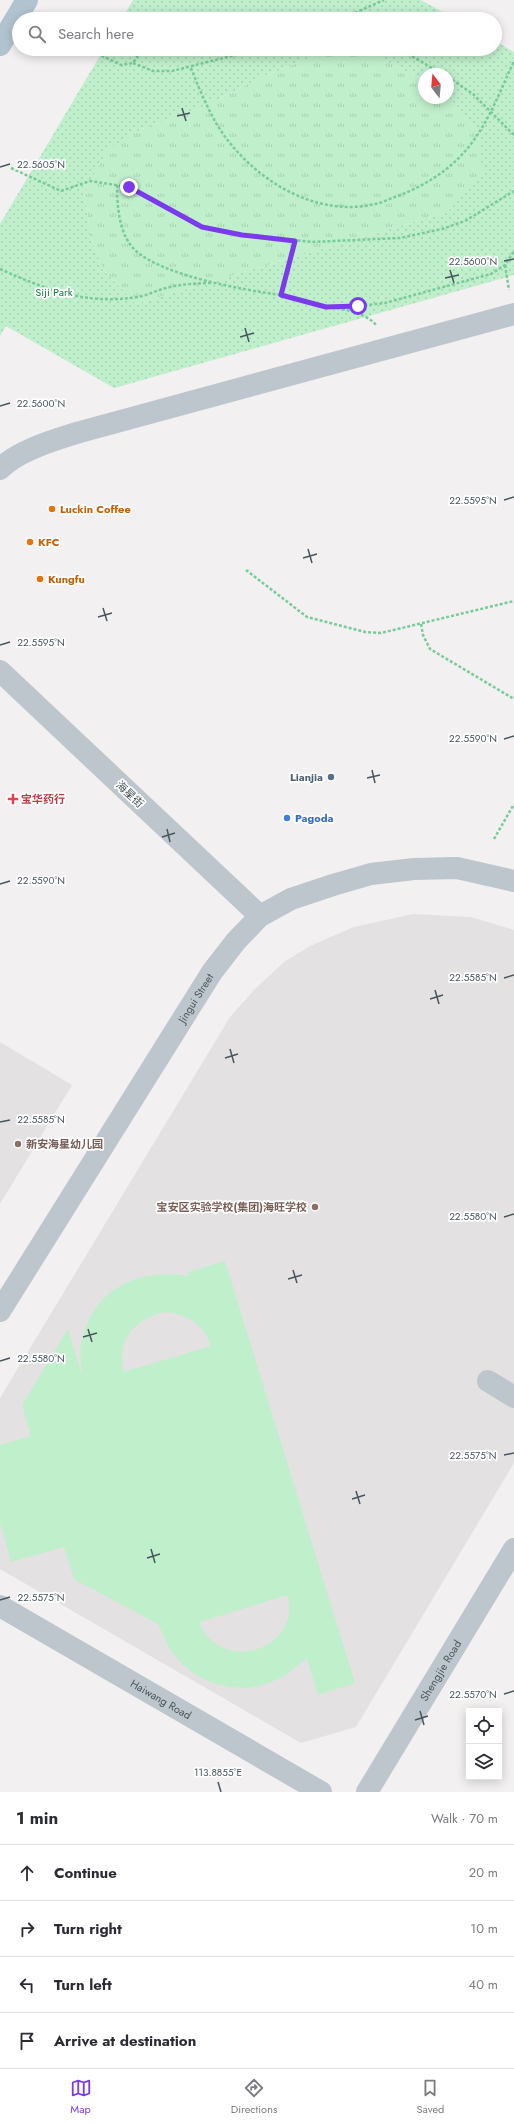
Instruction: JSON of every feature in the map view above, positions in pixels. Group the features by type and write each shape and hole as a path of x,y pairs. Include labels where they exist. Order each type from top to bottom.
{"main road":[{"path":"20,12 27,0"},
{"path":"0,45 12,25"}],"street":[{"path":"0,469 6,462 46,443 80,432 514,314"},
{"name":"海星街","path":"0,671 260,916"},
{"name":"Jingui Street","path":"0,1311 212,972 236,940 260,916 291,899 371,874 414,869 457,868 514,881"},
{"path":"488,1381 514,1397"},
{"name":"Shengjie Road","path":"367,1792 514,1549"},
{"name":"Haiwang Road","path":"0,1606 322,1792"}],"path":[{"path":"357,12 384,0"},
{"path":"102,56 121,65 133,63 153,71 172,71 191,68 234,56"},
{"path":"133,63 138,56"},
{"path":"411,56 432,68"},
{"path":"191,68 216,123 241,157 272,183 305,200 343,206 375,204 428,183 452,164 470,145 491,111 514,61"},
{"path":"454,81 473,94 514,135"},
{"path":"11,168 61,191 90,181 129,187 202,227 242,235 312,242 400,238 465,221 514,191"},
{"path":"117,185 119,217 128,239 136,251 156,263 217,283 281,295 359,313 372,320 384,335 390,348"},
{"path":"281,295 295,241"},
{"path":"332,307 385,303 491,274 505,265 514,251"},
{"path":"505,265 510,292"},
{"path":"0,269 36,285 63,294 105,300 141,296 170,287 192,283 217,283"},
{"path":"246,570 307,617 365,632 380,633 514,601"},
{"path":"420,624 423,635 430,649 514,699"},
{"path":"494,839 514,804"}],"shaded area":[{"name":"宝安区实验学校(集团)海旺学校","path":"413,914 471,917 514,930 514,1463 356,1727 301,1743 0,1569 0,1398 230,1017 255,989 284,962 310,946 354,927"},
{"name":"新安海星幼儿园","path":"0,1042 72,1085 0,1204"}],"green space":[{"path":"133,0 421,0 442,12 126,12"},
{"name":"Siji Park","path":"502,45 514,52 514,275 114,388 6,326 0,336 0,224 100,56 314,56 260,78 201,108 141,129 107,150 84,193 92,241 103,270 136,304 448,212 483,172 477,130 454,103 454,68 418,68 418,78 380,57 371,56 502,56"},
{"path":"314,56 380,57 418,78 418,104 454,103 477,130 484,172 448,212 136,304 103,270 92,241 84,193 107,149 141,129 201,108 260,78"},
{"path":"225,1261 355,1683 318,1695 307,1658 283,1677 266,1684 248,1688 230,1687 212,1683 196,1675 182,1664 170,1650 158,1624 74,1579 64,1547 11,1562 0,1523 0,1445 31,1436 22,1405 68,1329 82,1375 80,1352 82,1339 88,1321 97,1306 109,1294 122,1285 137,1279 153,1275 171,1274 189,1276 188,1272","holes":["167,1312 175,1313 194,1322 204,1332 211,1346 124,1372 122,1350 125,1340 130,1332 146,1319 156,1314","287,1595 289,1610 286,1624 278,1636 268,1644 255,1650 241,1652 227,1649 209,1638 203,1630 200,1622"]}],"place":[{"name":"Luckin Coffee","path":"52,509"},
{"name":"KFC","path":"30,542"},
{"name":"Kungfu","path":"40,579"},
{"name":"Lianjia","path":"331,777"},
{"name":"宝华药行","path":"13,799"},
{"name":"Pagoda","path":"287,818"},
{"name":"新安海星幼儿园","path":"18,1144"},
{"name":"宝安区实验学校(集团)海旺学校","path":"315,1207"}],"route":[{"path":"129,187 202,227 242,235 295,241 281,295 326,307 358,306"}]}
